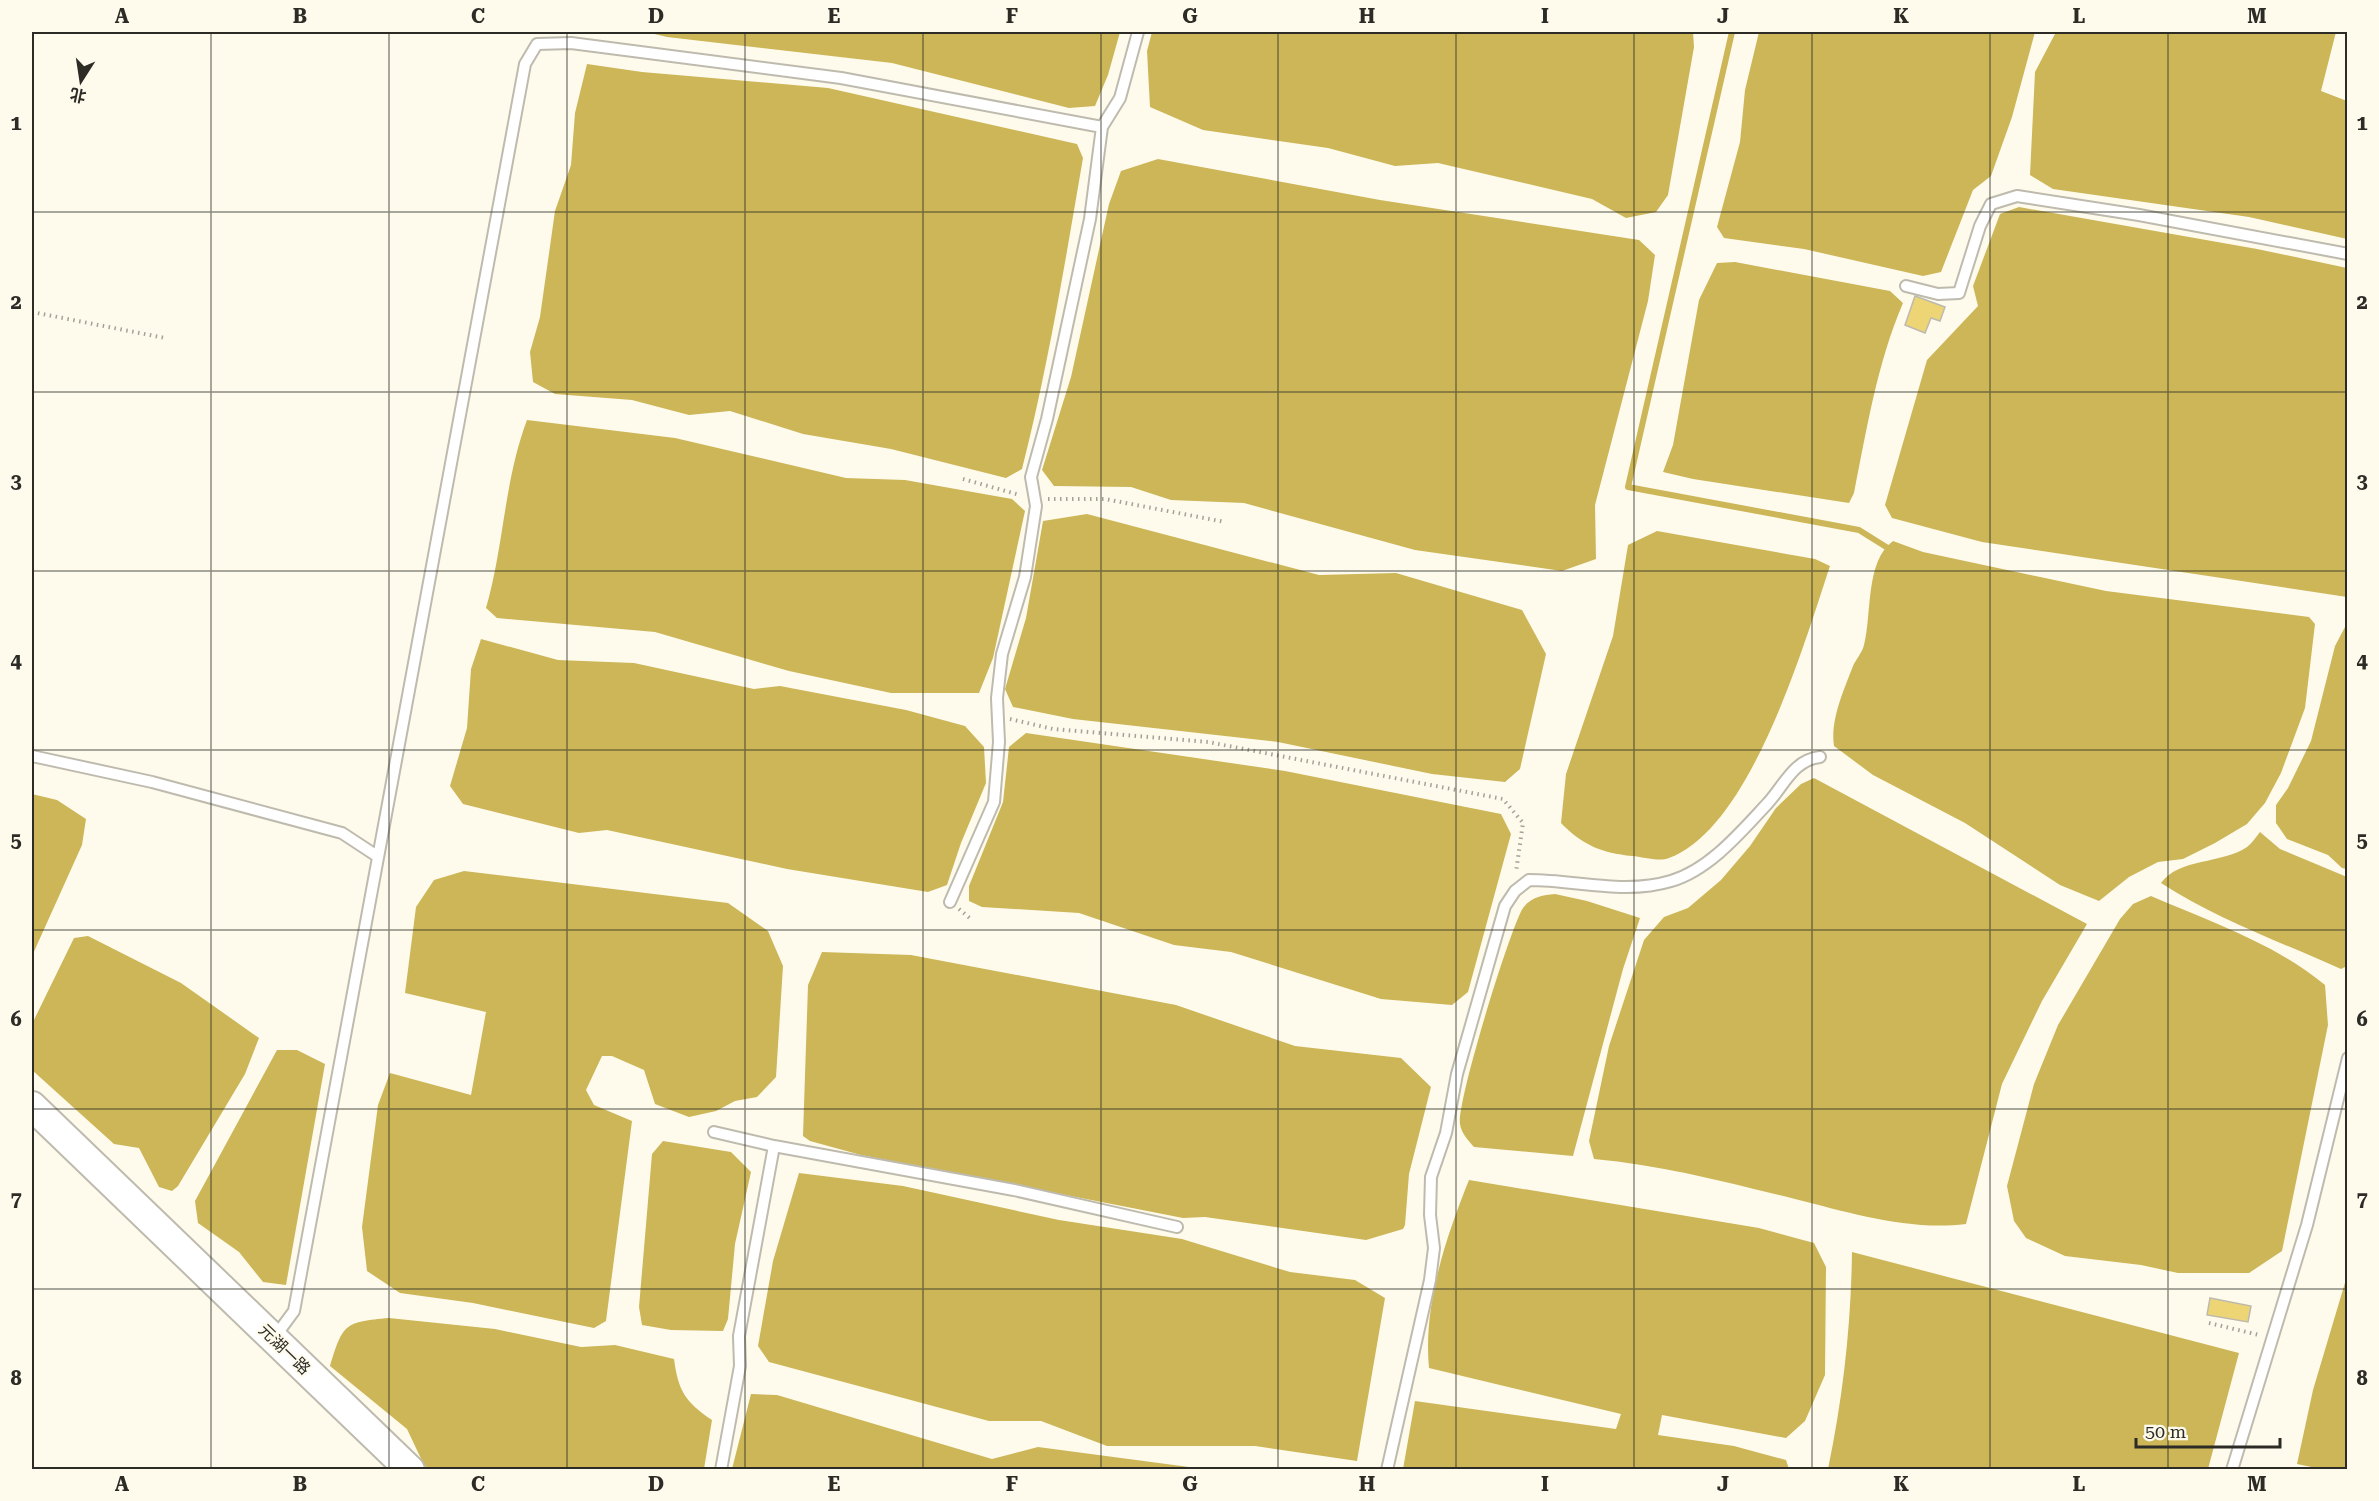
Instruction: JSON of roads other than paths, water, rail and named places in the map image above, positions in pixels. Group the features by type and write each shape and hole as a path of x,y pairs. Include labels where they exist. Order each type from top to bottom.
{"main road":[{"name":"元湖一路","path":"32,1106 410,1470"}],"lane":[{"path":"950,902 994,802 999,742 997,698 1002,654 1025,577 1034,499 1031,477 1047,419 1090,219 1102,128 1120,98 1138,32"},
{"path":"273,1338 294,1311 525,64 537,44 571,43 842,78 1102,128"},
{"path":"1906,286 1938,294 1959,293 1980,226 1991,204 2017,196 2150,217 2348,254"},
{"path":"32,756 152,782 342,833 377,856"},
{"path":"1387,1470 1430,1280 1434,1248 1431,1177 1446,1133 1457,1074 1505,906 1515,891 1529,880 1610,887 1644,886 1672,881 1705,864 1769,802 1794,770 1809,758 1820,757"},
{"path":"2232,1470 2307,1225 2348,1058"},
{"path":"714,1132 774,1146 1014,1190 1177,1227"},
{"path":"721,1470 740,1366 739,1336 774,1146"}],"waterway":[{"path":"1732,32 1628,487 1859,530 1891,550"}]}
